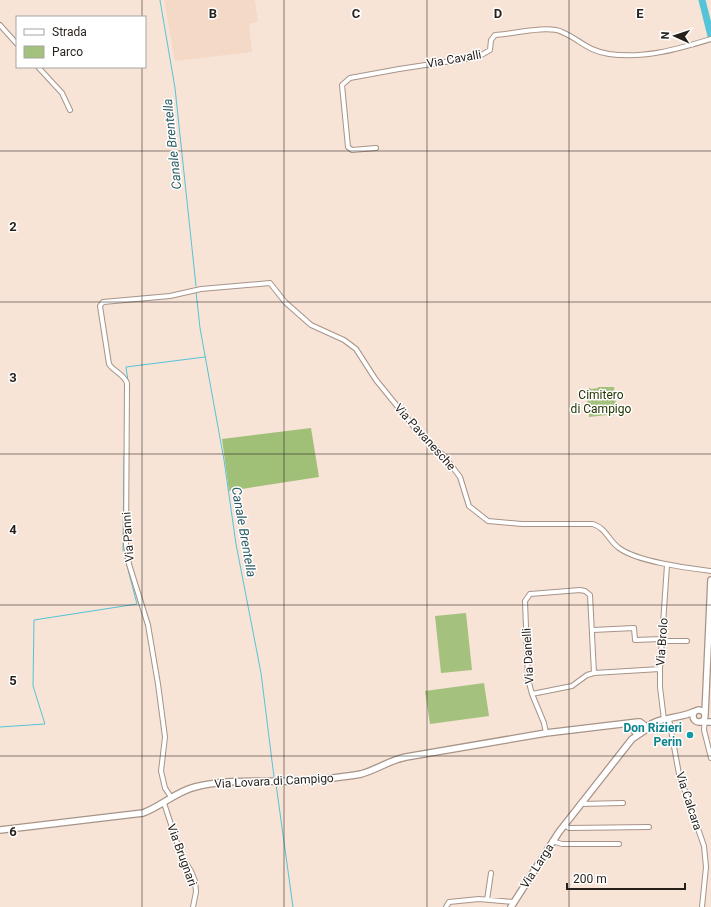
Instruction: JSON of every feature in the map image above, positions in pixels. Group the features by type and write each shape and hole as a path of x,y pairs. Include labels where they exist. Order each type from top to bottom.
{"street":[{"path":"0,26 16,43"},
{"name":"Via Cavalli","path":"376,148 352,150 348,146 342,84 350,78 399,68 478,57 490,50 491,40 496,35 550,29 561,31 586,48 610,54 631,55 666,52 711,39"},
{"path":"39,68 62,93 70,110"},
{"name":"Via Pavanesche","path":"101,304 170,296 201,288 270,283 285,302 311,325 344,340 356,349 376,380 418,433 445,456 460,477 469,506 488,521 522,524 593,524 601,527 613,543 624,551 667,564 711,571"},
{"name":"Via Panni","path":"101,304 109,364 124,377 127,383 126,545 129,564 148,626 165,737 161,771 165,788 170,797"},
{"name":"Via Brolo","path":"665,720 660,687 660,669 667,564"},
{"path":"704,731 702,719 709,689 711,580"},
{"name":"Via Danelli","path":"546,732 544,723 532,694 527,671 528,644 525,601 528,596 534,593 585,590 592,599 593,630"},
{"path":"594,673 593,630 634,628 634,640 687,642"},
{"path":"532,694 572,686 587,675 594,673 660,669"},
{"path":"706,697 692,716 711,722"},
{"path":"695,711 701,710 704,731 711,758"},
{"name":"Via Lovara di Campigo","path":"635,731 642,733 648,725 695,711"},
{"name":"Via Lovara di Campigo","path":"679,717 702,719"},
{"name":"Via Lovara di Campigo","path":"0,830 133,815 153,809 164,803 170,797 195,787 218,783 248,780 304,781 352,775 362,773 402,758 546,732 622,723 665,720"},
{"name":"Via Calcara","path":"665,720 679,774 704,846 706,867 702,907"},
{"path":"635,731 639,722 644,725 645,730"},
{"path":"622,723 630,724 635,731"},
{"name":"Via Larga","path":"512,905 552,841 630,740 635,731"},
{"name":"Via Brugnari","path":"164,803 181,855 195,881 196,892 192,907"},
{"path":"580,804 623,803"},
{"path":"564,825 569,828 649,827"},
{"path":"552,841 562,844 619,844"},
{"path":"487,900 491,873"},
{"path":"446,907 447,904 453,901 487,900 512,905"}],"shaded area":[{"path":"164,0 255,0 258,22 249,24 252,52 175,61"}],"green space":[{"name":"Cimitero di Campigo","path":"598,387 614,387 617,414 589,417 586,390"},
{"path":"311,428 319,477 229,491 222,439"},
{"path":"466,613 472,670 441,673 435,616"},
{"path":"484,683 489,716 430,724 425,691"}],"waterway":[{"name":"Canale Brentella","path":"160,0 175,88 196,286"},
{"path":"702,0 711,36"},
{"name":"Canale Brentella","path":"196,292 200,328 224,460 236,544 261,673 274,777"},
{"path":"128,381 126,367 205,357"},
{"path":"123,551 124,457"},
{"path":"0,727 45,724 33,686 34,620 137,604 124,554"},
{"name":"Canale Brentella","path":"276,784 293,907"}],"place":[{"name":"Don Rizieri Perin","path":"690,735"}]}
